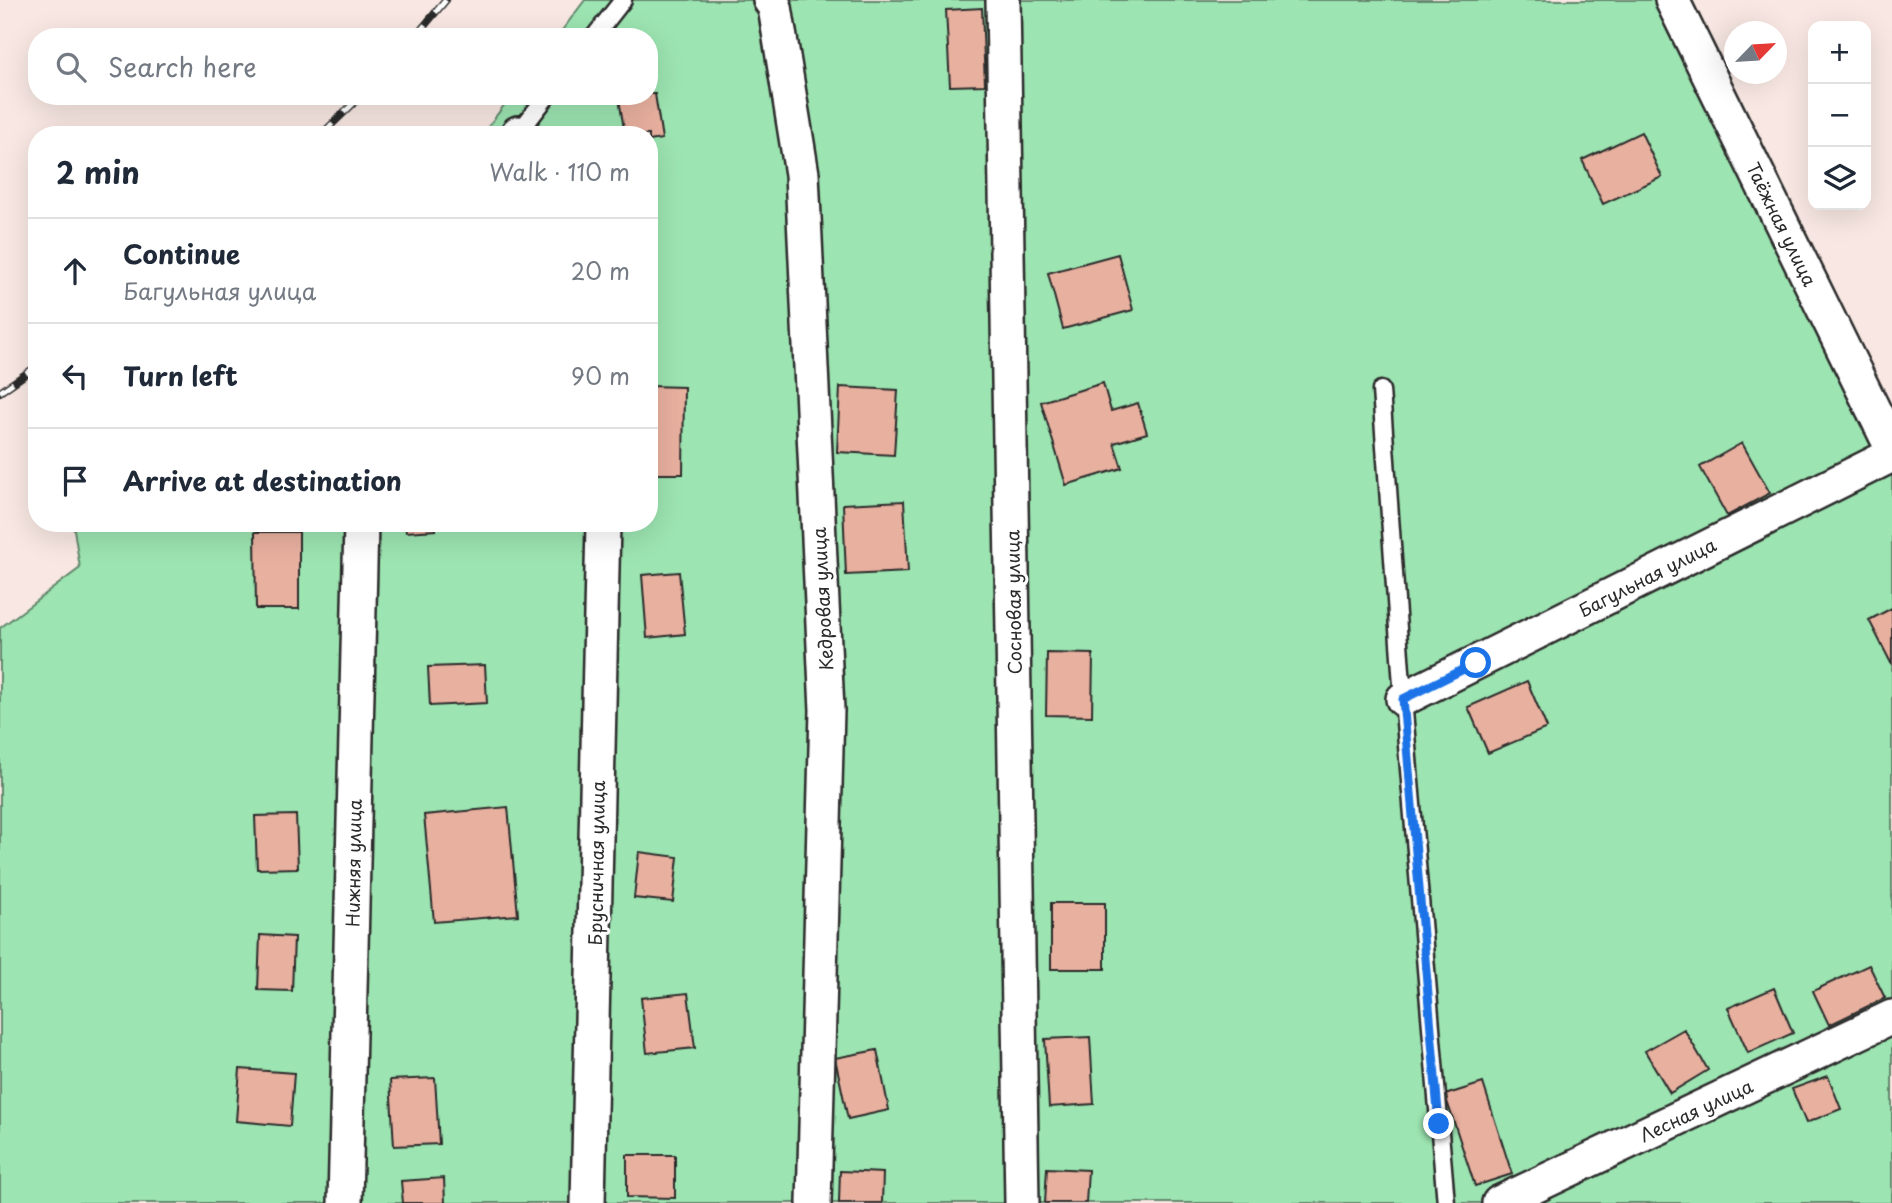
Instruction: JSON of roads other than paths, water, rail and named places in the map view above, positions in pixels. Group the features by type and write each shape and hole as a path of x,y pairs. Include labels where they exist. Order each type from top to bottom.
{"street":[{"name":"Кедровая улица","path":"770,0 775,6 802,174 827,710 814,1203"},
{"name":"Сосновая улица","path":"1003,0 1022,1203"},
{"name":"Таёжная улица","path":"1672,0 1892,448"},
{"name":"Багульная улица","path":"1403,699 1892,455"},
{"name":"Нижняя улица","path":"345,1203 361,532"},
{"name":"Брусничная улица","path":"588,1203 603,532"},
{"name":"Лесная улица","path":"1499,1203 1892,1017"}],"lane":[{"path":"601,28 623,0"},
{"path":"524,126 540,105"},
{"path":"1381,390 1403,699 1446,1203"}],"railway":[{"path":"423,28 446,0"},
{"path":"330,126 352,105"},
{"path":"0,392 28,372"}]}
